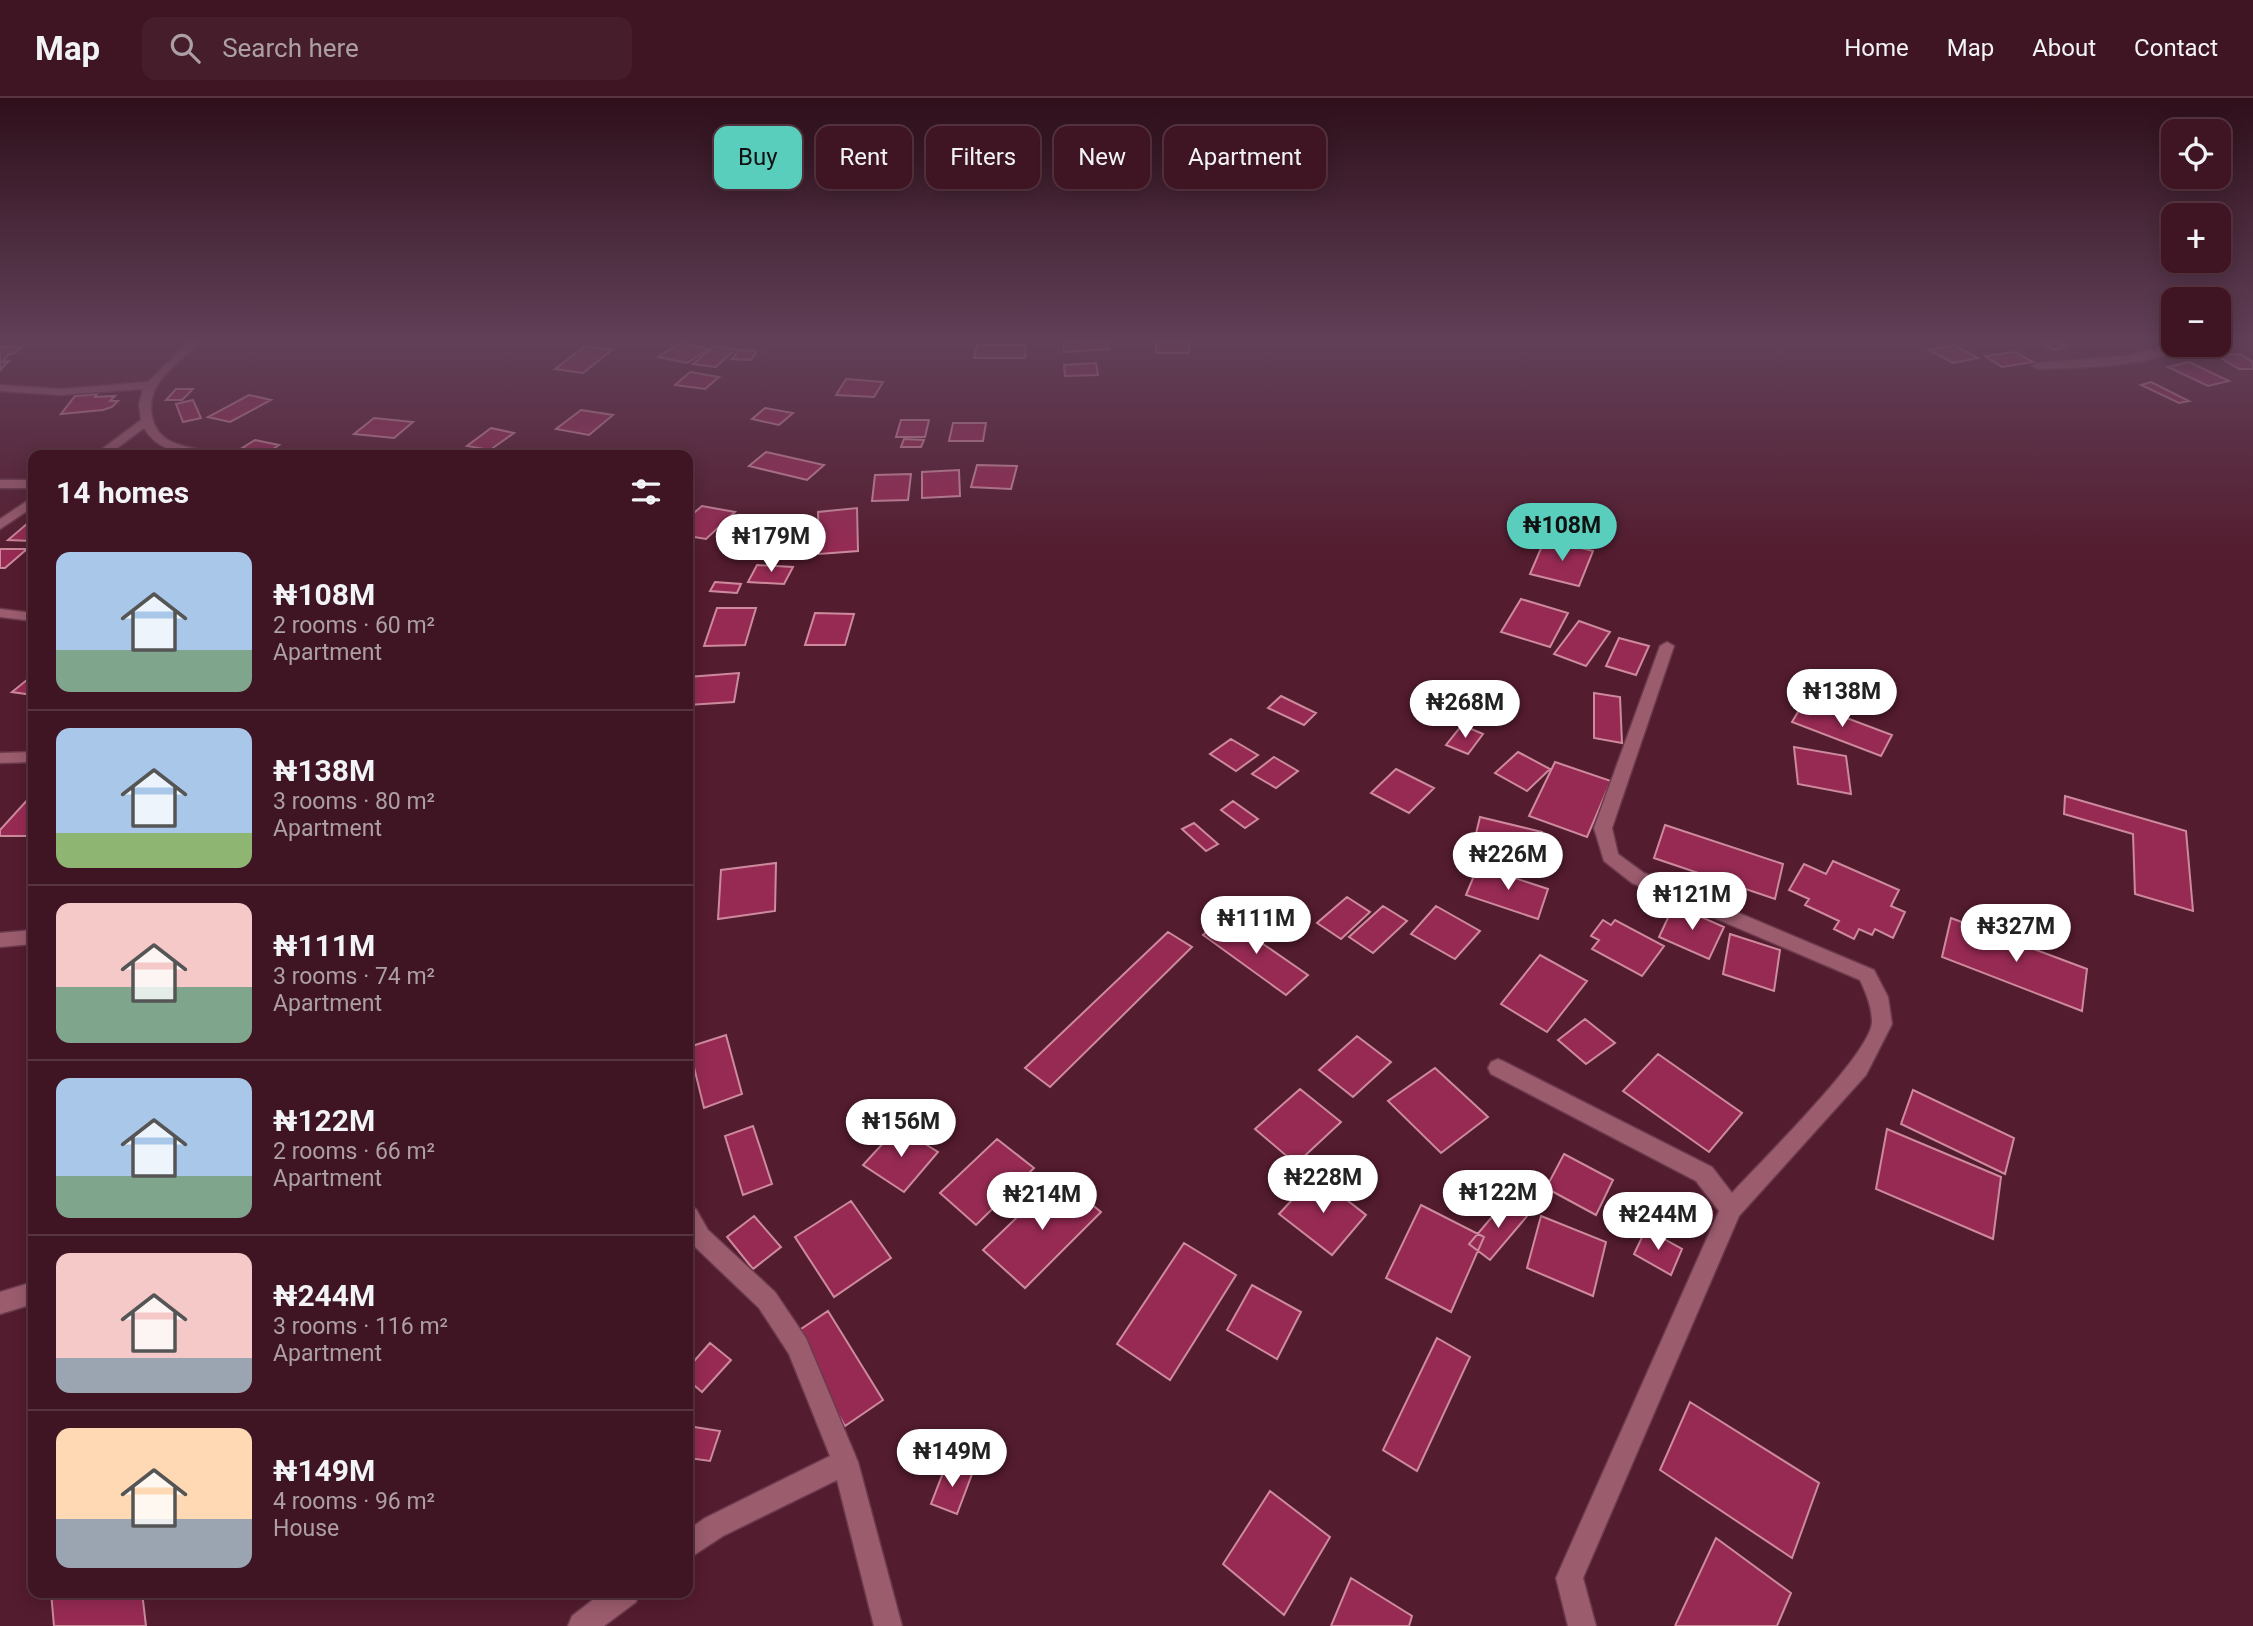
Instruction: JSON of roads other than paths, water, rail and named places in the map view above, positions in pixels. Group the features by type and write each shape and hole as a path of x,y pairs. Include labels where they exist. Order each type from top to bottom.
{"street":[{"path":"145,413 145,422 153,436 182,450"},
{"path":"107,450 145,422"},
{"path":"0,484 28,484"},
{"path":"0,525 28,505"},
{"path":"0,613 28,616"},
{"path":"1582,1626 1569,1578 1731,1209 1859,1069 1882,1024 1878,997 1867,975 1638,878 1610,857 1603,828 1667,646"},
{"path":"0,758 28,757"},
{"path":"0,940 28,937"},
{"path":"1498,1068 1704,1174 1731,1209"},
{"path":"693,1225 700,1237 767,1300 798,1346 845,1462 888,1626"},
{"path":"0,1303 28,1295"},
{"path":"693,1542 713,1527 845,1462"},
{"path":"582,1626 618,1598"}]}
